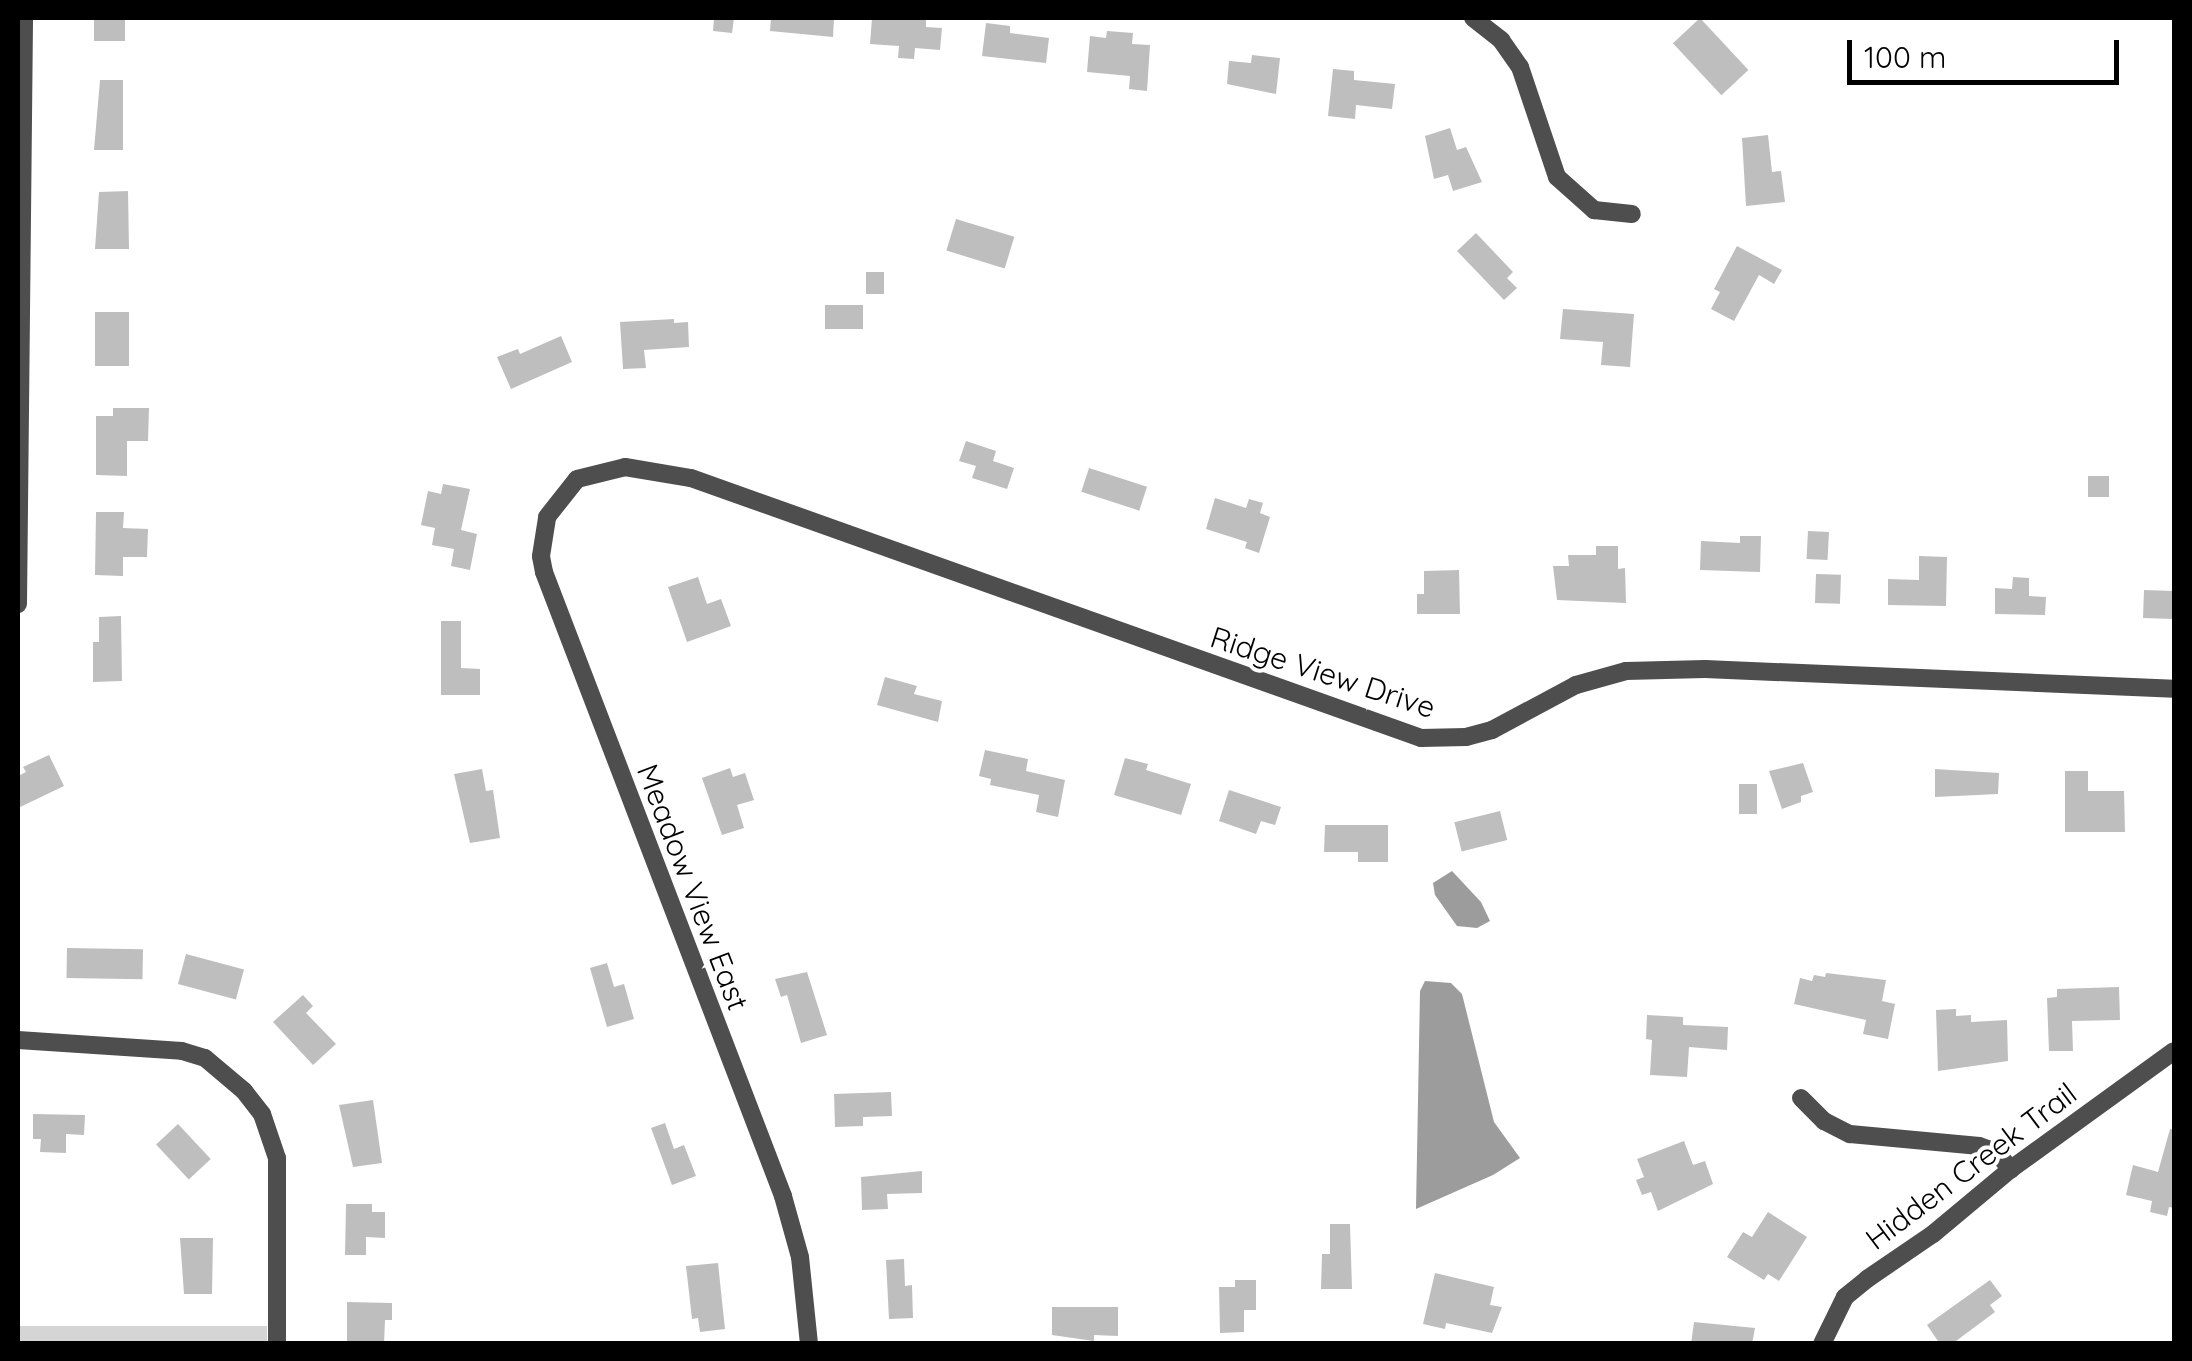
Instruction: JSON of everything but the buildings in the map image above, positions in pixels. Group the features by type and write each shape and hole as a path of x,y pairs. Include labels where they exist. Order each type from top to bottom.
{"street":[{"path":"18,604 24,18"},
{"path":"1473,18 1501,40 1520,67 1556,177 1594,210 1632,214"},
{"name":"Ridge View Drive","path":"594,472 625,467 691,478 1421,738 1466,737 1492,730 1576,685 1626,671 1705,669 2174,689"},
{"name":"Meadow View East","path":"594,472 563,492 547,517 542,546 544,572 783,1196 800,1257 810,1344"},
{"path":"18,1040 182,1051 205,1058 233,1080 262,1114 277,1158 277,1344"},
{"name":"Hidden Creek Trail","path":"1822,1344 1845,1297 1933,1234 2011,1169 2174,1052"},
{"path":"1801,1098 1824,1122 1850,1134 1978,1146 1996,1152 2011,1169"}],"shaded area":[{"path":"1452,871 1481,902 1490,921 1477,928 1457,926 1435,895 1433,883"},
{"path":"1425,981 1451,983 1462,994 1494,1122 1520,1158 1493,1175 1416,1209 1420,991"},
{"path":"18,1326 267,1326 267,1343 18,1343"}]}
